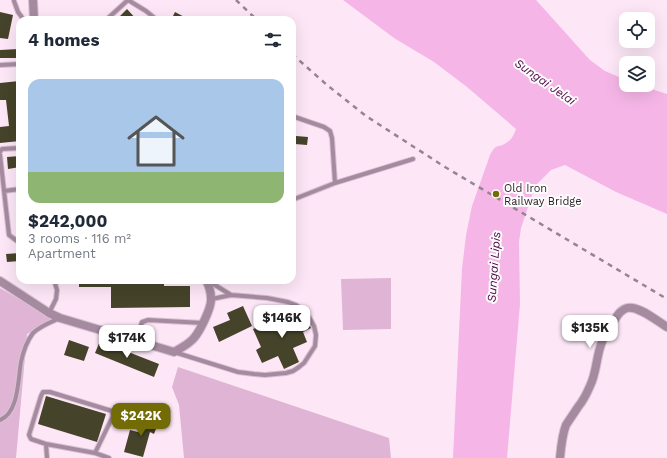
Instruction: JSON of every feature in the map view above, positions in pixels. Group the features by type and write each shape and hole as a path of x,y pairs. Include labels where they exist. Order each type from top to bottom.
{"street":[{"path":"33,0 34,16"},
{"path":"0,281 49,313 60,318 174,352 198,334 211,305 212,299 208,284"},
{"path":"560,458 566,426 590,387 595,374 601,343 607,330 618,314 622,310 634,308 667,327"}],"lane":[{"path":"110,16 128,0 152,16"},
{"path":"14,1 21,16"},
{"path":"0,65 16,64"},
{"path":"296,117 324,127 330,131 332,138 335,183"},
{"path":"16,148 2,149 0,154 9,235 16,240"},
{"path":"296,198 335,183 413,159"},
{"path":"4,191 16,190"},
{"path":"49,313 56,299 57,290 55,284"},
{"path":"213,284 231,295"},
{"path":"174,352 238,372 265,375 293,371 304,363 315,346 316,335 314,326 306,313 296,305 267,298 231,295 212,299"},
{"path":"0,420 5,418 13,406 16,398 21,360 30,338 38,329 60,318"},
{"path":"139,342 142,322 148,320 203,323"},
{"path":"95,453 113,416 112,411 50,392 43,392 40,396 29,435 31,439 46,444 95,453 109,458"},
{"path":"46,444 47,458"}],"shaded area":[{"path":"391,278 391,329 343,330 341,279"},
{"path":"0,288 54,319 27,334 16,458 0,458"},
{"path":"178,367 389,438 391,458 184,458 179,405 172,387"}],"water":[{"path":"343,0 536,0 590,60 605,71 619,77 619,92 655,92 655,90 667,94 667,214 616,192 565,165 551,170 537,184 533,192 521,228 519,242 520,304 507,458 453,458 462,269 466,235 472,206 490,155 496,147 503,145 510,140 516,129 467,87 434,62 394,38"}],"building":[{"path":"127,9 133,16 120,16"},
{"path":"0,12 13,15 8,39 0,38"},
{"path":"175,12 182,16 173,16"},
{"path":"16,49 16,58 0,58 0,50"},
{"path":"16,81 16,141 0,143 0,127 9,126 6,100 0,100 0,83"},
{"path":"296,136 308,137 307,145 296,144"},
{"path":"16,156 16,168 8,169 7,157"},
{"path":"16,253 16,261 7,262 6,254"},
{"path":"79,284 164,284 164,286 190,286 190,307 111,308 111,287 79,287"},
{"path":"243,306 252,326 219,342 213,327 230,320 227,313"},
{"path":"294,312 298,321 305,318 311,328 303,332 307,342 293,348 299,362 284,369 278,356 262,363 256,350 261,347 253,329"},
{"path":"69,340 89,347 84,361 64,355"},
{"path":"100,341 159,364 154,377 95,353"},
{"path":"46,396 106,414 97,442 38,424"},
{"path":"144,415 159,421 154,434 150,432 143,457 124,452 130,430 138,432"}],"railway":[{"path":"236,0 253,16"},
{"path":"296,58 327,85 366,116 445,167 667,299"}],"place":[{"name":"Old Iron Railway Bridge","path":"496,194"}],"water label":[{"name":"Sungai Jelai","path":"545,82"},
{"name":"Sungai Lipis","path":"494,267"}]}
